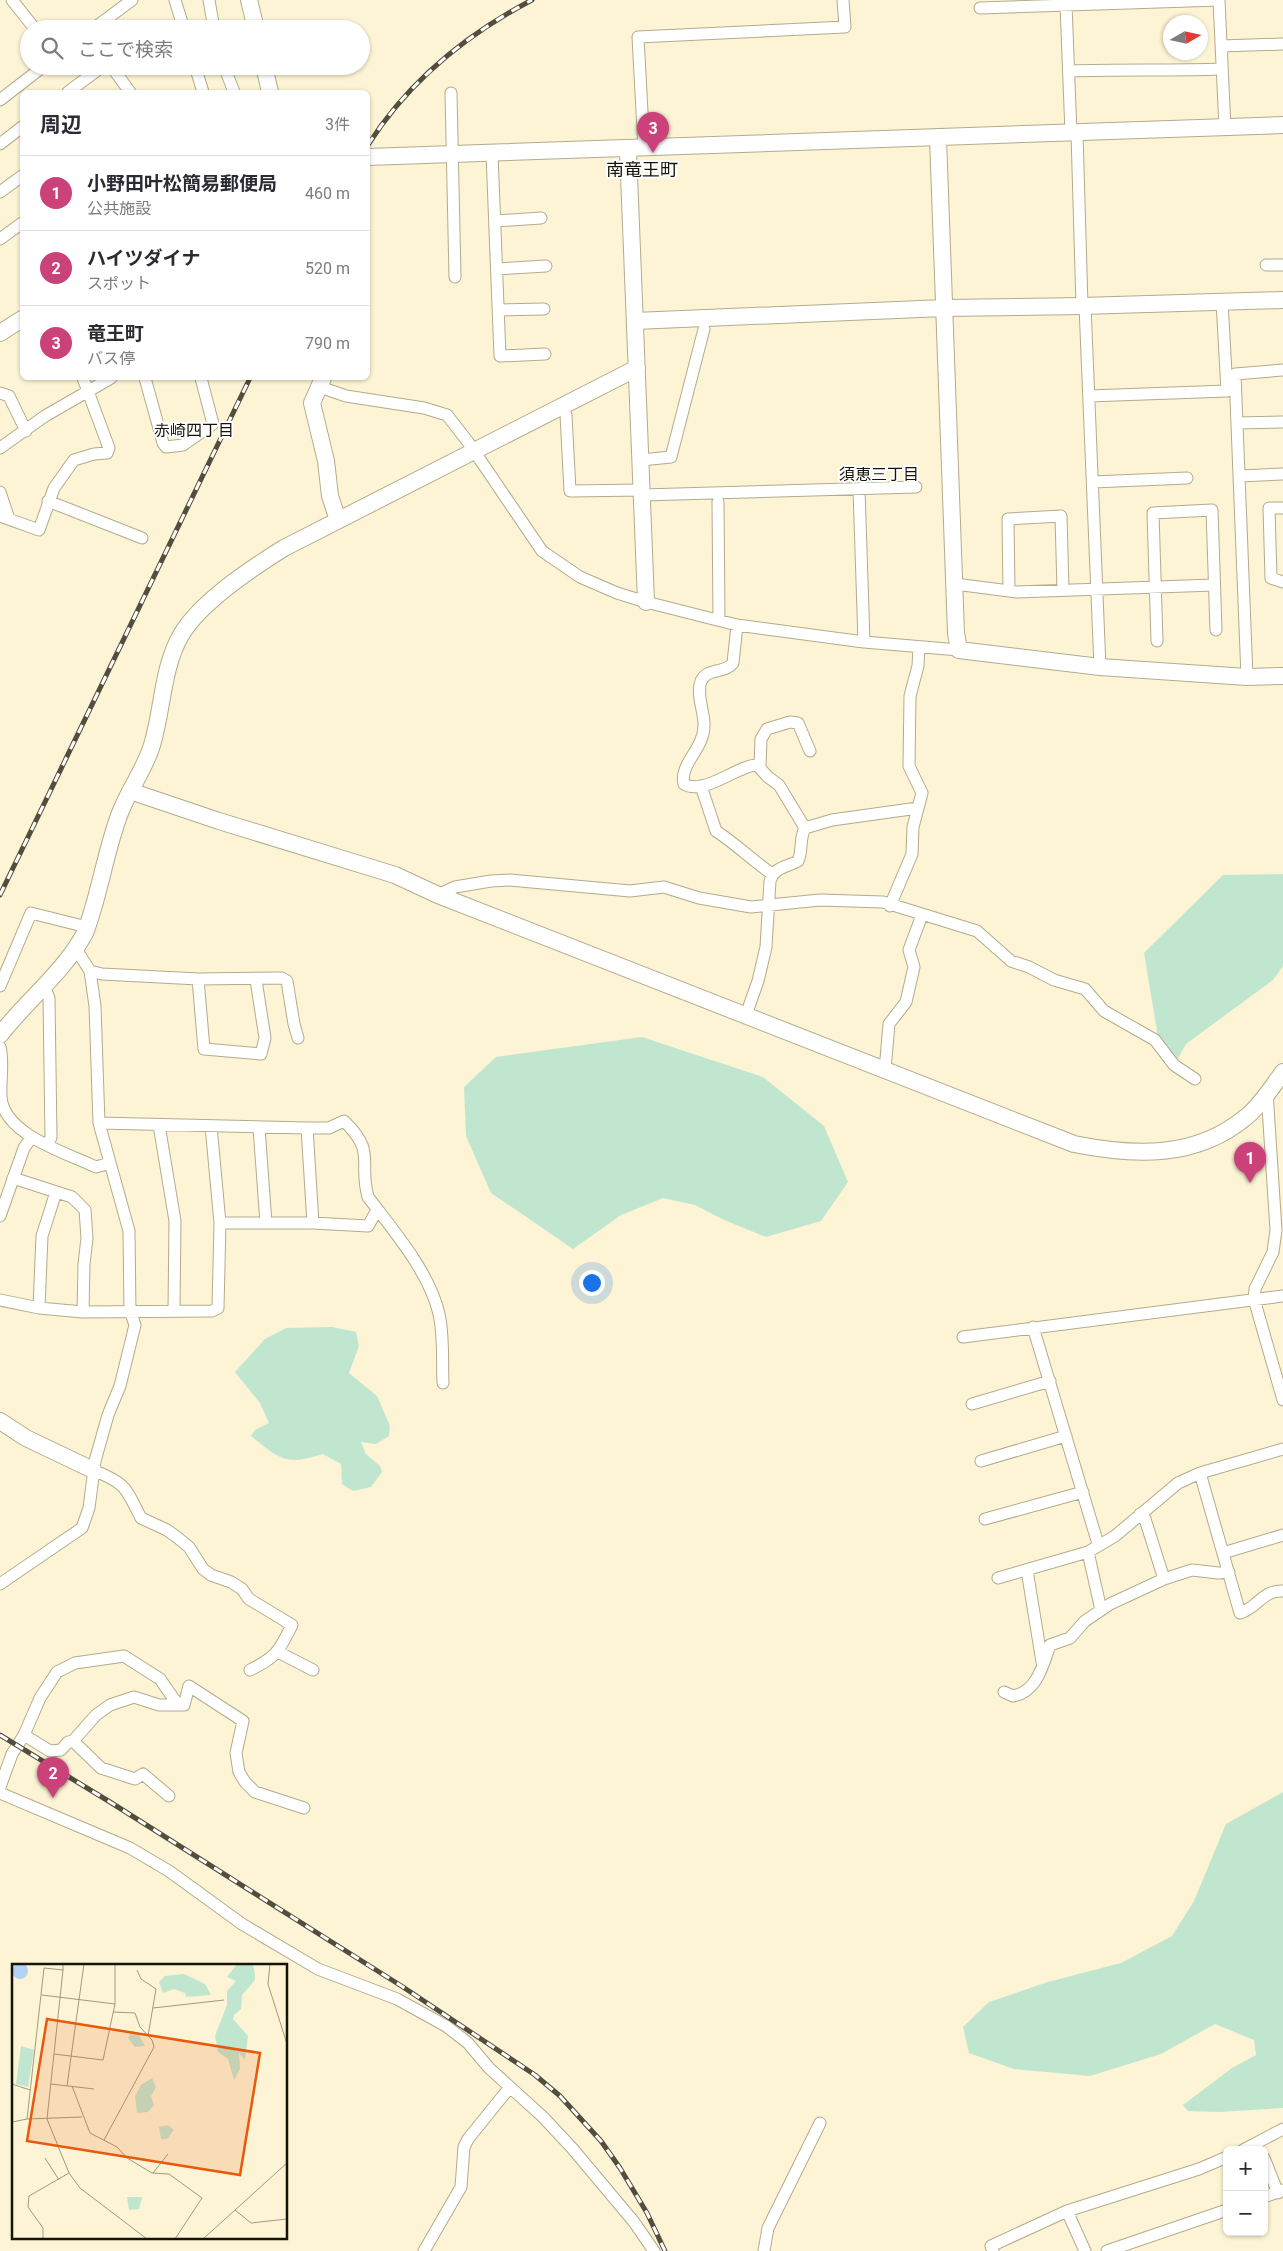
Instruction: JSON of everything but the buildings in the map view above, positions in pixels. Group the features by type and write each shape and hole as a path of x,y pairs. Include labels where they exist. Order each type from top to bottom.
{"street":[{"path":"12,0 28,20"},
{"path":"105,20 132,0"},
{"path":"175,0 181,20"},
{"path":"208,0 212,20"},
{"path":"248,0 254,20"},
{"path":"646,602 635,321 638,37 845,27 844,0"},
{"path":"980,8 1219,0 1225,128"},
{"path":"1066,5 1084,306 1100,668"},
{"path":"1221,46 1283,44"},
{"path":"1070,71 1138,68 1160,71 1222,69"},
{"path":"0,100 32,75"},
{"path":"71,90 95,75"},
{"path":"116,75 128,90"},
{"path":"198,75 203,90"},
{"path":"227,75 233,90"},
{"path":"266,75 270,90"},
{"path":"451,93 455,277"},
{"path":"370,158 1283,126"},
{"path":"0,144 20,129"},
{"path":"938,138 957,644 959,650"},
{"path":"492,154 500,356 545,354"},
{"path":"0,192 20,177"},
{"path":"495,221 541,218"},
{"path":"0,240 20,225"},
{"path":"1266,265 1283,265"},
{"path":"496,269 546,266"},
{"path":"635,321 944,308 1283,300"},
{"path":"1088,396 1227,391 1222,301"},
{"path":"498,310 544,308"},
{"path":"0,333 20,319"},
{"path":"641,460 671,457 704,329"},
{"path":"0,1035 76,949 87,927 120,814 152,746 169,666 182,634 204,608 254,567 284,548 637,368"},
{"path":"1247,677 1235,374 1283,370"},
{"path":"0,492 5,518 39,530 48,501 74,460 94,454 107,453 110,448 84,380"},
{"path":"0,448 45,416 107,380"},
{"path":"146,380 163,443 166,447 183,445 213,424 202,380"},
{"path":"338,520 330,496 326,461 312,403 320,382 353,398 424,408 447,415 542,551 580,577 646,602 738,625 864,642 959,650 1100,668 1247,677 1283,676"},
{"path":"0,393 9,396 26,431"},
{"path":"562,406 566,415 570,491 642,493 916,487"},
{"path":"1238,424 1283,422"},
{"path":"1240,476 1283,474"},
{"path":"1092,482 1187,478"},
{"path":"859,489 864,642"},
{"path":"48,501 142,538"},
{"path":"718,502 719,620"},
{"path":"1283,508 1269,508 1271,578 1283,582"},
{"path":"1156,641 1152,513 1212,510 1216,630"},
{"path":"1009,592 1008,518 1061,516 1063,590"},
{"path":"955,584 1009,592 1214,585"},
{"path":"738,625 733,663 727,668 711,671 701,682 703,734 700,746 684,771 683,780 684,784 688,787 701,786 753,765 760,766"},
{"path":"890,906 912,854 913,827 922,794 909,766 910,702 920,647"},
{"path":"805,828 778,785 768,777 760,766 761,739 767,729 790,722 798,724 810,750"},
{"path":"701,786 716,831 734,842 751,859 772,874"},
{"path":"130,791 220,821 396,874 438,895 1074,1144 1104,1150 1135,1153 1178,1150 1201,1144 1228,1130 1248,1116 1282,1076"},
{"path":"746,1015 758,981 766,947 772,874 777,869 798,861 801,854 800,836 805,828 832,820 918,808"},
{"path":"723,847 726,844 747,861 751,859"},
{"path":"438,895 455,887 510,880 630,891 664,887 699,898 732,905 768,907 820,900 864,900 890,906 977,931 1011,961 1029,967 1054,980 1085,990 1104,1011 1155,1040 1174,1065 1195,1079"},
{"path":"0,986 31,913 87,927"},
{"path":"885,1070 889,1024 906,1002 914,967 909,950 922,915"},
{"path":"0,1584 82,1528 89,1508 93,1470 108,1415 120,1386 134,1325 130,1311 129,1231 99,1123 96,1100 96,1006 90,971 76,949"},
{"path":"90,971 102,974 198,979 256,980 282,978 287,981 298,1038"},
{"path":"198,979 204,1049 261,1054 265,1038 256,980"},
{"path":"44,986 48,998 51,1137 48,1145"},
{"path":"0,1047 2,1107 6,1114 31,1138 96,1167 110,1163"},
{"path":"1268,1092 1279,1230 1272,1252 1255,1289 1254,1299 1282,1393"},
{"path":"99,1123 259,1128 329,1128 344,1121 357,1134 365,1154 365,1186 368,1197 416,1265 433,1296 440,1315 444,1383"},
{"path":"159,1124 175,1221 174,1311"},
{"path":"0,1300 39,1308 83,1312 212,1312 218,1308 220,1223 211,1126"},
{"path":"259,1128 266,1223"},
{"path":"307,1128 313,1223"},
{"path":"0,1216 24,1148 31,1138"},
{"path":"13,1178 72,1196 85,1210 87,1238 84,1264 83,1312"},
{"path":"39,1308 42,1236 56,1192"},
{"path":"220,1223 313,1223 368,1226 377,1210"},
{"path":"963,1337 1283,1296"},
{"path":"1034,1327 1098,1544"},
{"path":"972,1404 1050,1381"},
{"path":"0,1421 26,1438 117,1480 131,1496 141,1518 167,1530 178,1538 189,1547 204,1569 211,1575 231,1582 242,1589 249,1599 292,1625 278,1652 268,1661 250,1670"},
{"path":"981,1461 1066,1436"},
{"path":"998,1578 1088,1552 1098,1544 1115,1536 1178,1483 1200,1473 1283,1448"},
{"path":"1200,1473 1240,1613 1247,1611 1270,1592 1283,1591"},
{"path":"985,1520 1083,1492"},
{"path":"1140,1514 1146,1519 1164,1579"},
{"path":"1223,1553 1283,1534"},
{"path":"1088,1552 1101,1610"},
{"path":"1027,1570 1043,1665"},
{"path":"1004,1692 1013,1696 1023,1693 1042,1671 1050,1645 1070,1638 1084,1621 1132,1593 1164,1579 1192,1570 1218,1574 1229,1572"},
{"path":"278,1652 313,1670"},
{"path":"0,1787 12,1754 24,1735 40,1698 57,1672 75,1663 124,1656 160,1679 178,1705"},
{"path":"24,1735 50,1751 61,1750 68,1742 73,1741 96,1715 110,1705 134,1697 158,1705 184,1705 189,1686 243,1721 236,1753 239,1772 245,1782 255,1792 304,1808"},
{"path":"73,1741 101,1768 135,1780 143,1774 169,1796"},
{"path":"0,1792 130,1848 169,1871 242,1924 318,1969 397,2000 446,2026 468,2043 489,2068 544,2117 634,2222 654,2251"},
{"path":"424,2251 461,2187 464,2147 468,2139 510,2087"},
{"path":"764,2251 768,2228 820,2123"},
{"path":"1260,2146 1283,2129"},
{"path":"993,2251 990,2246 1067,2211 1199,2169 1223,2159"},
{"path":"1268,2166 1280,2191 1268,2196"},
{"path":"1067,2211 1085,2251"},
{"path":"1107,2251 1140,2246 1223,2212"}],"green space":[{"path":"1283,874 1283,966 1273,980 1186,1044 1176,1062 1158,1037 1144,953 1223,875"},
{"path":"642,1037 763,1077 824,1126 848,1182 821,1221 766,1237 722,1219 695,1205 663,1198 621,1215 573,1249 491,1193 466,1136 464,1087 496,1057"},
{"path":"332,1327 356,1332 359,1346 349,1373 377,1396 390,1426 389,1436 376,1444 361,1442 366,1454 380,1466 382,1472 371,1487 353,1491 342,1484 341,1464 323,1454 310,1458 291,1460 277,1455 251,1436 255,1430 269,1423 260,1403 235,1372 265,1339 286,1328"},
{"path":"1283,1792 1283,2108 1219,2112 1188,2111 1183,2105 1232,2068 1256,2055 1254,2040 1215,2024 1161,2054 1090,2076 1014,2069 969,2053 963,2027 989,2002 1048,1982 1121,1963 1172,1936 1194,1901 1226,1824"}],"railway":[{"path":"370,142 384,122 420,80 462,44 508,13 532,0"},
{"path":"0,895 249,380"},
{"path":"0,1735 110,1802 403,1987 535,2075 560,2096 601,2141 647,2213 665,2251"}],"place":[{"name":"竜王町","path":"653,153"},
{"name":"小野田叶松簡易郵便局","path":"1250,1183"},
{"name":"ハイツダイナ","path":"53,1798"}],"district":[{"name":"南竜王町","path":"642,169"},
{"name":"赤崎四丁目","path":"194,430"},
{"name":"須恵三丁目","path":"879,474"}]}
